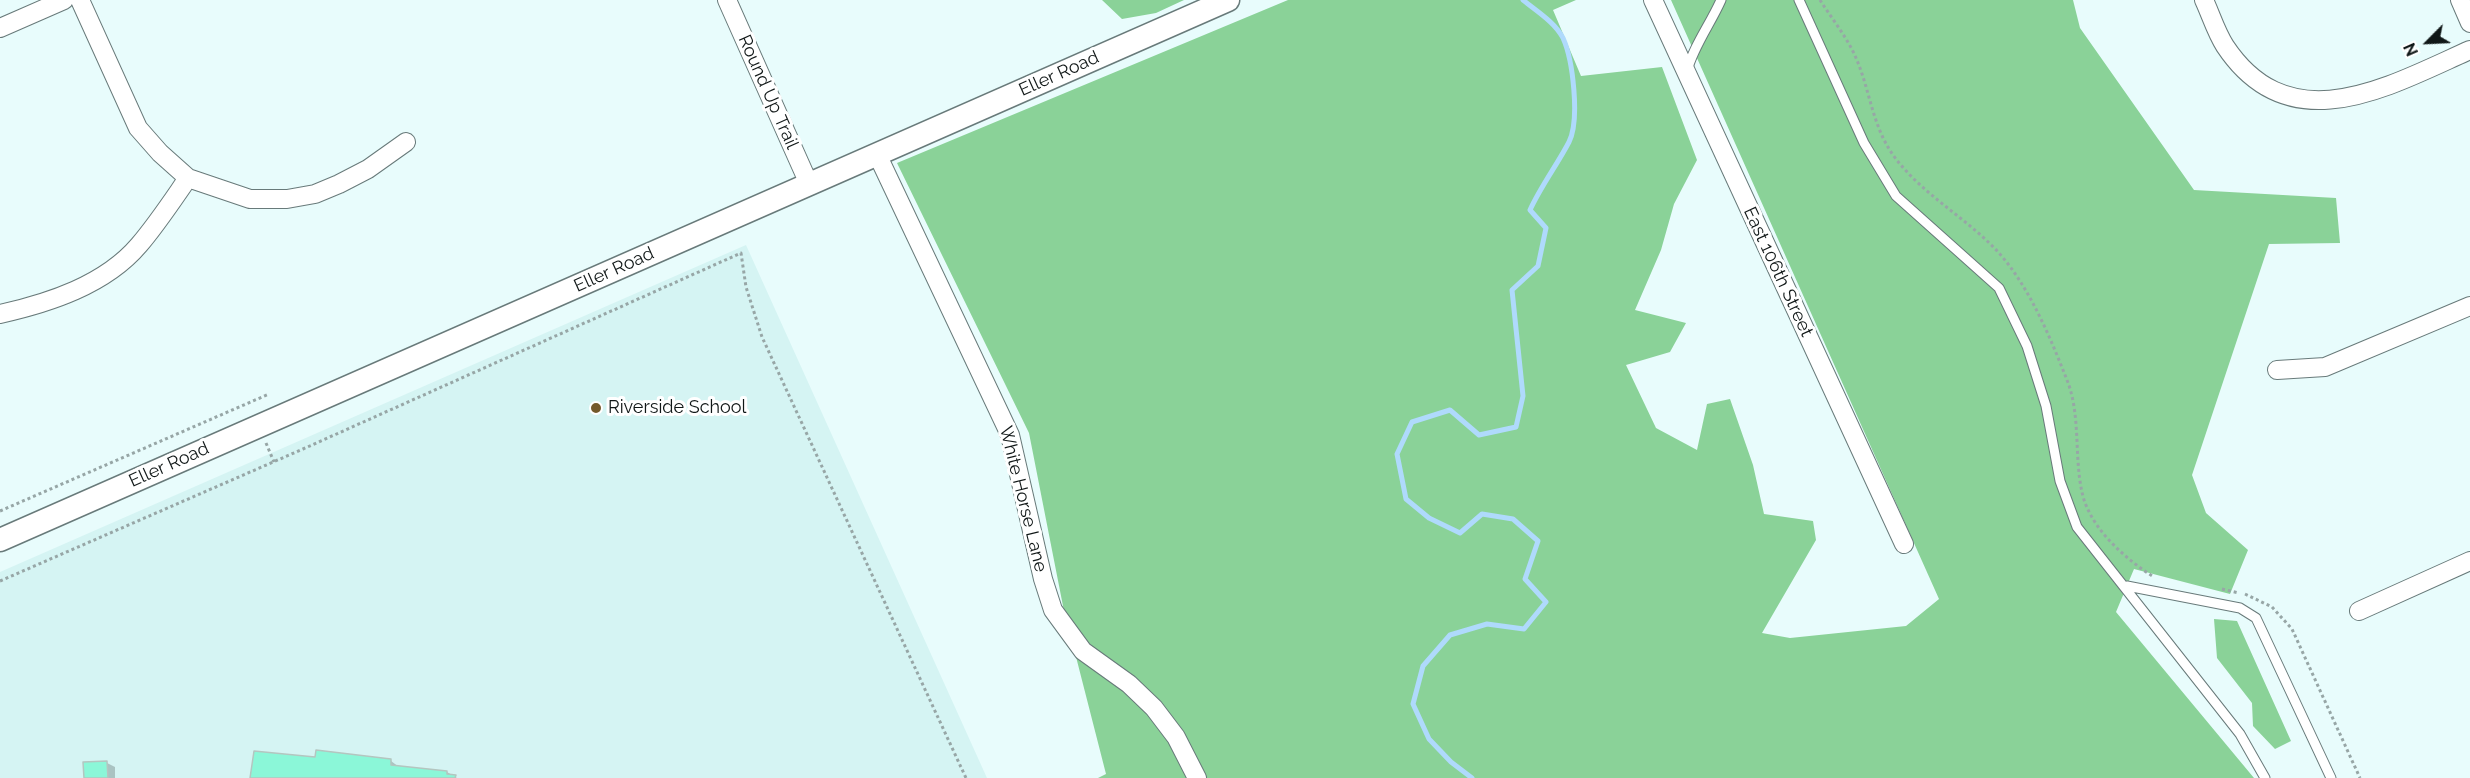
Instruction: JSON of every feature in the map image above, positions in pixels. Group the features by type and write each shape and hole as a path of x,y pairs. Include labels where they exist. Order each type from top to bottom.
{"street":[{"path":"0,28 64,0"},
{"path":"80,0 138,128 160,153 188,178 250,199 315,194 368,169 406,142"},
{"name":"Round Up Trail","path":"727,0 809,184"},
{"name":"Eller Road","path":"0,540 1228,0"},
{"name":"East 106th Street","path":"1653,0 1904,544"},
{"path":"2204,0 2224,44 2241,66 2270,88 2298,98 2332,100 2366,95 2470,50"},
{"path":"2460,0 2470,23"},
{"name":"White Horse Lane","path":"877,154 1010,435 1043,579 1053,610 1083,651 1129,684 1154,708 1176,737 1197,778"},
{"path":"0,314 48,301 109,271 137,247 188,178"},
{"path":"2277,370 2325,368 2470,306"},
{"path":"2359,611 2470,561"}],"lane":[{"path":"1687,74 1695,49 1707,31 1721,0"},
{"path":"1799,0 1864,143 1896,196 1999,288 2027,346 2046,406 2060,481 2078,526 2240,734 2265,778"},
{"path":"2127,586 2240,608 2256,618 2331,778"}],"path":[{"path":"1820,0 1856,57 1875,120 1891,152 1919,186 1998,252 2027,292 2068,383 2078,441 2081,490 2087,507 2116,546 2139,567 2162,580"},
{"path":"0,581 303,449 741,253 746,287 762,337 966,778"},
{"path":"0,511 269,394"},
{"path":"2214,588 2254,597 2272,607 2286,621 2360,778"}],"shaded area":[{"name":"Riverside School","path":"746,245 987,778 0,778 0,572"}],"green space":[{"path":"1102,0 1184,0 1156,13 1122,19"},
{"path":"1288,0 1576,0 1553,10 1581,76 1662,67 1697,160 1674,204 1661,250 1635,310 1686,323 1670,352 1626,365 1656,428 1697,450 1707,404 1730,399 1753,465 1764,514 1813,521 1816,540 1762,633 1790,638 1906,626 1939,599 1671,0 2073,0 2080,28 2194,190 2336,198 2340,243 2269,244 2192,475 2206,513 2248,550 2230,594 2134,569 2116,612 2254,778 1098,778 1106,774 1063,606 1029,433 897,163"},
{"path":"2214,619 2237,621 2291,741 2275,749 2253,726 2252,703 2217,658"}],"building":[{"path":"316,750 391,759 391,765 447,771 447,774 456,775 455,778 250,778 254,751 315,757"},
{"path":"107,761 108,778 84,778 83,762"}],"waterway":[{"path":"1472,778 1451,762 1429,739 1413,704 1423,666 1450,635 1487,624 1524,629 1546,602 1525,579 1538,541 1513,519 1482,514 1460,533 1429,518 1406,499 1397,454 1412,422 1450,410 1479,435 1516,427 1523,396 1512,290 1538,266 1546,228 1530,210 1569,142 1575,105 1570,60 1563,38 1550,22 1523,0"}],"place":[{"name":"Riverside School","path":"596,408"}]}
